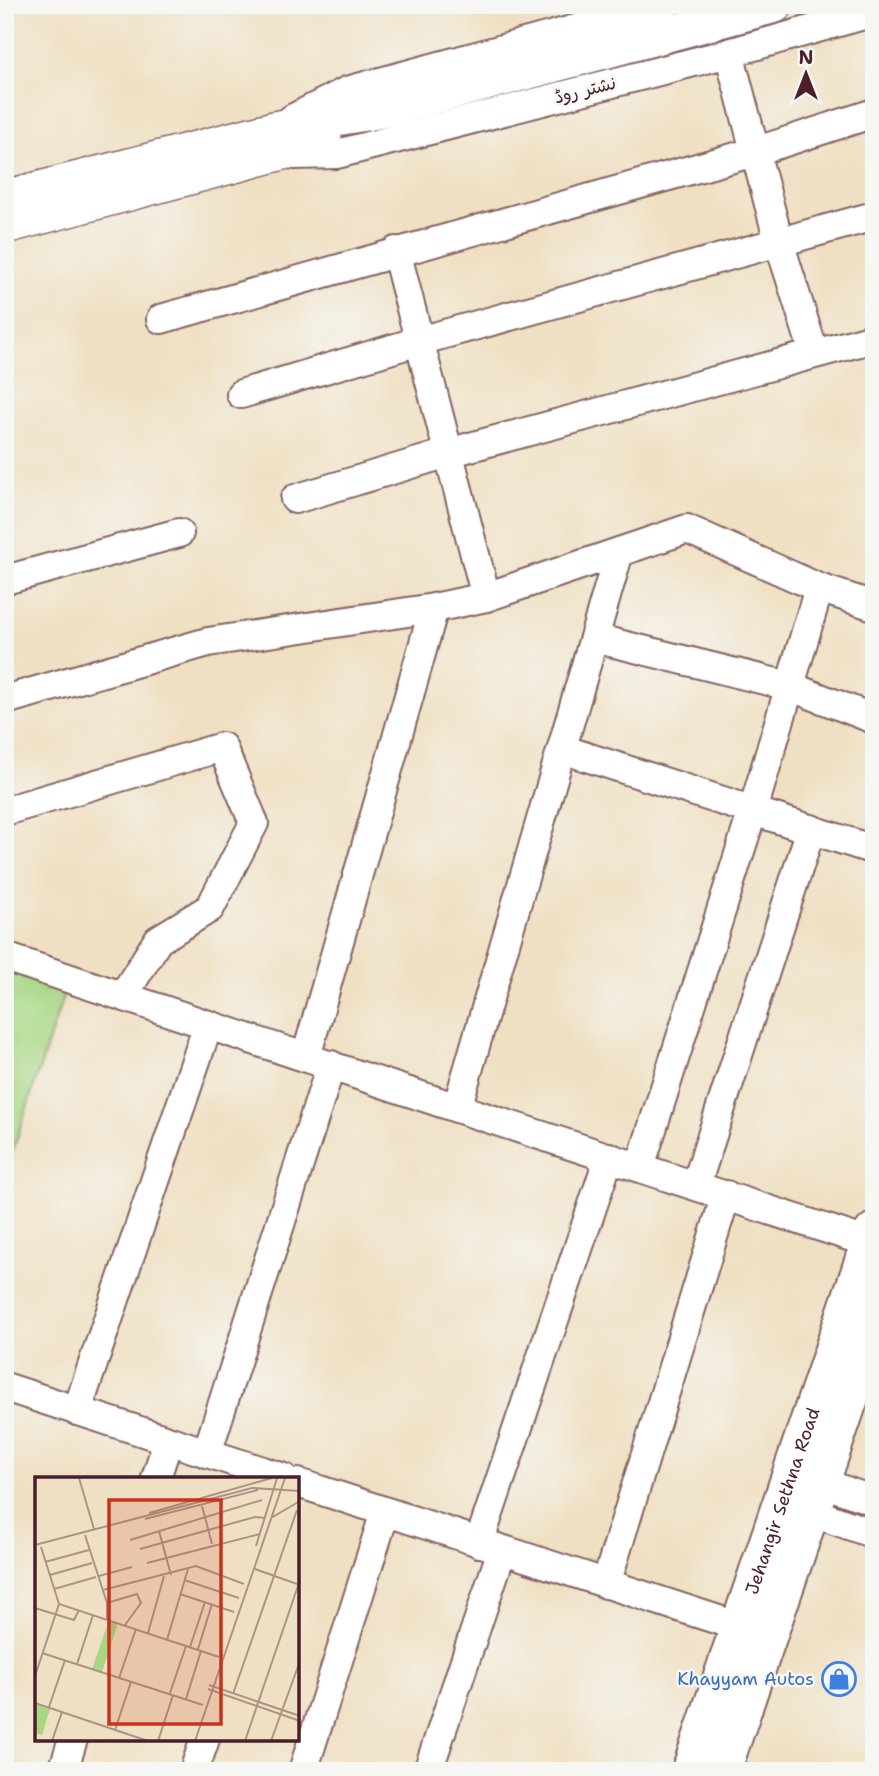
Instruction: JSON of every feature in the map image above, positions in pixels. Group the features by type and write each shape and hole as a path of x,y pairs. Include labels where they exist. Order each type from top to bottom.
{"highway":[{"name":"Jehangir Sethna Road","path":"721,1771 872,1237"},
{"name":"Jehangir Sethna Road","path":"691,1771 740,1627 800,1492 868,1363 874,1325"}],"main road":[{"name":"نشتر روڈ","path":"5,226 284,145 388,109 775,5"},
{"name":"نشتر روڈ","path":"5,198 284,145"}],"street":[{"name":"نشتر روڈ","path":"284,145 347,92 665,5"},
{"name":"نشتر روڈ","path":"284,145 337,154 729,53 874,12"},
{"path":"729,53 779,243 814,353"},
{"path":"161,319 754,152 874,113"},
{"path":"241,394 419,341 874,216"},
{"path":"396,251 486,597"},
{"path":"295,499 448,453 874,338"},
{"path":"5,700 208,642 434,608 486,597 687,529 819,588 874,607"},
{"path":"5,580 179,533"},
{"path":"457,1108 619,552"},
{"path":"640,1167 754,810 819,588"},
{"path":"207,1453 319,1061 434,608"},
{"path":"594,638 789,686 874,719"},
{"path":"5,811 222,747 254,822 210,908 159,940 123,996"},
{"path":"562,749 874,850"},
{"path":"696,1185 811,829"},
{"path":"5,957 726,1195 872,1237"},
{"path":"77,1411 208,1025"},
{"path":"428,1771 491,1546 609,1157"},
{"path":"606,1584 726,1195"},
{"path":"5,1387 278,1477"},
{"path":"157,1477 168,1441"},
{"path":"299,1483 740,1627"},
{"path":"800,1492 874,1501"},
{"path":"800,1492 874,1534"},
{"path":"303,1771 385,1511"},
{"path":"63,1771 72,1741"},
{"path":"194,1771 204,1741"}],"green space":[{"path":"5,957 69,978 5,1175"}],"place":[{"name":"Khayyam Autos","path":"839,1679"}]}
